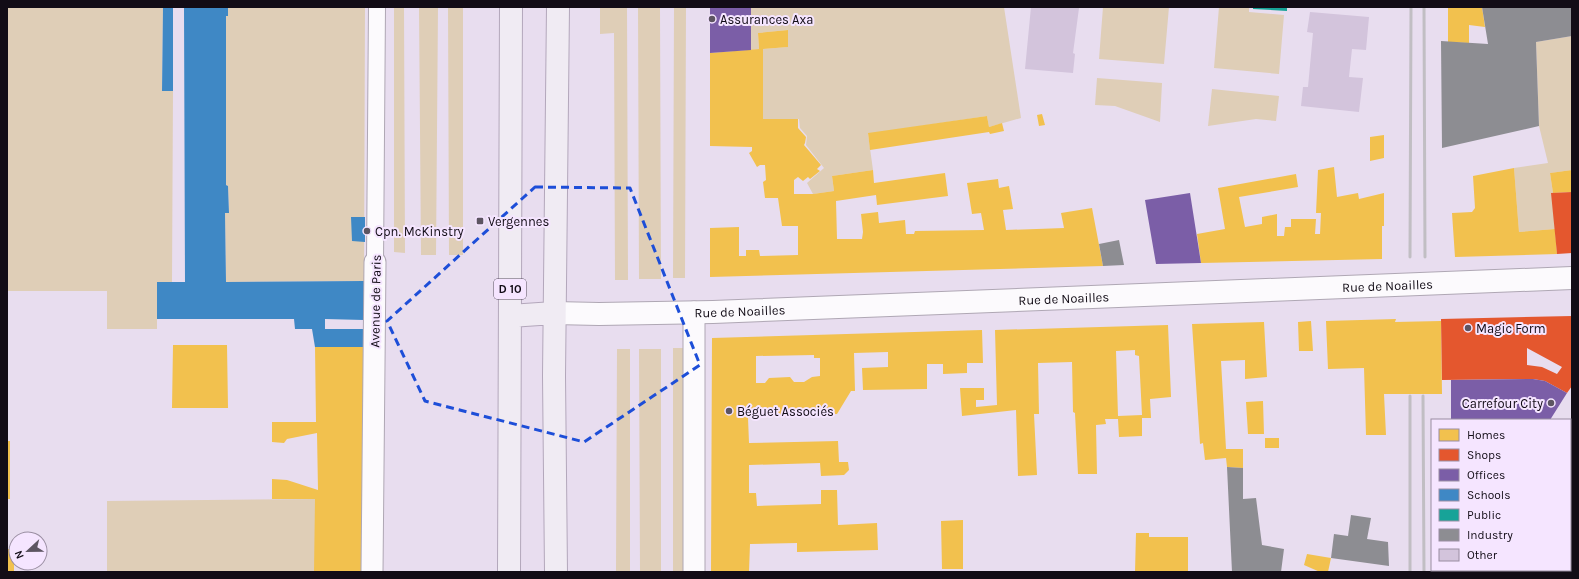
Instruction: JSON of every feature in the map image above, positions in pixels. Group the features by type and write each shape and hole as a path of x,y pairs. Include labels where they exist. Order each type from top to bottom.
{"main road":[{"name":"D 10","path":"509,572 511,7"},
{"path":"556,572 554,313 558,7"},
{"name":"D 10","path":"510,316 554,313"}],"street":[{"name":"Avenue de Paris","path":"372,572 377,7"},
{"name":"Rue de Noailles","path":"554,313 600,314 694,312 1572,278"},
{"path":"694,312 694,572"}],"highlighted area":[{"path":"535,187 630,188 700,365 584,442 425,401 387,321"}],"shaded area":[{"path":"7,7 163,7 162,91 173,91 172,282 157,282 157,329 107,329 107,291 7,291"},
{"path":"228,7 365,7 364,281 226,282 225,213 229,212 228,186 226,185 226,16 228,16"},
{"path":"394,7 404,7 405,253 394,252"},
{"path":"419,7 438,7 436,255 421,255"},
{"path":"448,7 463,7 463,255 449,255"},
{"path":"600,7 627,7 628,280 615,280 614,33 600,34"},
{"path":"638,7 660,7 661,279 639,279"},
{"path":"674,7 686,7 685,278 673,278"},
{"path":"751,7 1004,7 1021,118 989,127 987,116 868,134 873,170 832,176 834,191 813,194 807,183 824,168 806,145 807,136 800,128 799,119 763,119 763,49 788,47 788,30 758,33 759,49 751,50"},
{"path":"1103,7 1169,7 1164,64 1099,59"},
{"path":"1219,7 1249,7 1249,12 1284,15 1279,74 1214,68"},
{"path":"1572,36 1572,170 1550,173 1553,193 1555,229 1519,232 1514,168 1548,163 1539,126 1536,42"},
{"path":"1097,78 1162,83 1160,122 1115,106 1095,105"},
{"path":"1212,89 1279,96 1276,121 1256,119 1208,126"},
{"path":"673,348 686,348 686,572 673,572"},
{"path":"617,349 630,349 630,572 616,572"},
{"path":"639,349 661,349 661,572 640,572"},
{"path":"316,499 315,572 107,572 107,501"}],"building: Homes":[{"path":"1448,7 1482,7 1485,27 1469,25 1469,43 1448,42"},
{"path":"788,30 788,47 763,49 763,119 798,119 798,128 806,137 804,145 821,165 817,169 820,171 810,179 808,177 803,181 798,177 794,180 794,194 813,194 834,191 832,176 873,170 874,183 945,173 948,196 877,205 876,195 836,201 837,239 862,239 863,232 861,214 878,212 879,223 905,220 906,234 914,234 915,231 984,230 981,213 972,214 967,183 998,179 999,188 1009,186 1013,209 1003,210 1006,230 1064,228 1061,213 1092,208 1103,266 710,277 710,228 739,227 739,256 746,256 746,250 759,250 760,256 798,255 798,226 782,226 778,198 765,198 763,182 766,180 765,165 760,165 757,167 749,153 752,151 752,147 710,146 710,53 759,49 758,33"},
{"path":"1042,114 1045,125 1039,126 1037,115"},
{"path":"987,116 989,127 1002,123 1004,131 870,150 868,133"},
{"path":"1384,135 1384,158 1370,161 1370,137"},
{"path":"1334,167 1337,197 1358,193 1359,199 1384,193 1382,259 1201,263 1197,234 1225,229 1218,188 1296,174 1298,187 1239,197 1245,227 1262,224 1262,217 1277,214 1277,236 1284,236 1285,227 1291,227 1291,219 1316,219 1315,234 1320,234 1321,213 1316,213 1318,170"},
{"path":"1514,168 1519,232 1555,229 1557,254 1455,257 1452,213 1472,212 1475,208 1473,176"},
{"path":"1572,170 1572,192 1553,193 1550,173"},
{"path":"1396,319 1395,322 1441,321 1442,394 1384,394 1386,435 1366,435 1364,368 1328,369 1326,321"},
{"path":"1311,321 1313,351 1299,351 1298,322"},
{"path":"1264,322 1267,377 1245,379 1245,360 1221,361 1226,449 1243,449 1243,468 1227,467 1226,458 1205,460 1203,443 1200,444 1192,324"},
{"path":"1168,325 1171,397 1150,399 1151,418 1142,418 1142,436 1119,437 1118,419 1105,419 1106,424 1096,425 1097,474 1078,474 1075,413 1073,412 1072,362 1038,363 1039,414 1034,414 1037,475 1018,476 1016,410 962,416 960,388 984,388 984,400 976,400 976,407 997,405 995,330","holes":["1135,350 1135,355 1139,356 1142,415 1118,416 1116,351"]},
{"path":"982,330 983,363 967,363 967,373 943,374 943,364 927,364 927,389 863,390 862,368 888,367 888,352 854,353 855,391 851,391 837,414 748,418 749,443 838,441 839,462 848,462 849,470 844,475 821,476 820,463 749,465 749,493 756,493 757,506 821,504 821,490 837,490 838,525 877,523 878,550 797,552 797,543 750,544 749,572 711,572 712,338","holes":["814,355 814,358 820,358 820,376 812,377 804,382 794,382 790,377 769,378 765,383 756,383 756,356"]},
{"path":"173,345 227,345 228,408 172,408"},
{"path":"315,347 365,347 364,572 314,572 315,499 272,499 272,479 287,480 318,490 317,433 287,439 284,443 272,442 272,422 316,422"},
{"path":"1263,401 1264,434 1248,434 1246,402"},
{"path":"1265,438 1279,438 1279,448 1265,448"},
{"path":"7,441 10,441 10,499 7,499"},
{"path":"963,520 963,569 942,569 941,521"},
{"path":"1136,533 1149,533 1149,537 1188,537 1188,572 1135,572"},
{"path":"8,549 8,571 14,572 7,572"},
{"path":"1307,554 1331,558 1328,572 1320,572 1304,565"}],"building: Shops":[{"path":"1572,192 1572,253 1557,254 1551,193"},
{"path":"1572,316 1572,386 1567,393 1545,381 1533,379 1442,380 1441,319","holes":["1527,348 1562,367 1557,374 1542,367 1527,365"]},
{"path":"1572,538 1572,572 1544,572 1571,571"}],"building: Offices":[{"path":"710,7 751,7 751,50 710,53"},
{"path":"1190,193 1201,263 1156,264 1145,200"},
{"path":"1533,379 1545,381 1567,393 1551,419 1451,419 1451,380"}],"building: Schools":[{"path":"163,7 173,7 173,91 162,91"},
{"path":"184,7 228,7 228,16 226,16 226,185 228,186 229,213 225,213 226,282 364,281 364,320 325,319 325,329 364,329 365,347 315,347 312,329 295,329 294,319 157,319 157,282 185,282"},
{"path":"351,217 365,217 365,242 352,241"}],"building: Public":[{"path":"1253,7 1287,7 1287,11 1253,9"}],"building: Industry":[{"path":"1482,7 1572,7 1572,36 1536,42 1539,126 1442,148 1441,41 1488,44"},
{"path":"1119,240 1124,265 1103,266 1099,244"},
{"path":"1227,467 1243,468 1243,499 1256,498 1262,545 1284,549 1281,572 1232,572"},
{"path":"1351,515 1371,518 1367,539 1388,542 1389,566 1331,558 1334,534 1348,536"}],"building: Other":[{"path":"1031,7 1079,8 1073,53 1075,54 1073,73 1025,69"},
{"path":"1310,12 1369,17 1366,50 1352,49 1349,77 1363,78 1359,112 1301,106 1303,87 1308,87 1313,33 1307,32"}],"railway":[{"path":"1410,257 1411,7"},
{"path":"1424,7 1425,257"},
{"path":"1410,396 1410,572"},
{"path":"1423,396 1424,572"}],"place":[{"name":"Assurances Axa","path":"712,19"},
{"name":"Vergennes","path":"480,221"},
{"name":"Cpn. McKinstry","path":"367,231"},
{"name":"Magic Form","path":"1468,328"},
{"name":"Carrefour City","path":"1551,403"},
{"name":"Béguet Associés","path":"729,411"}]}
